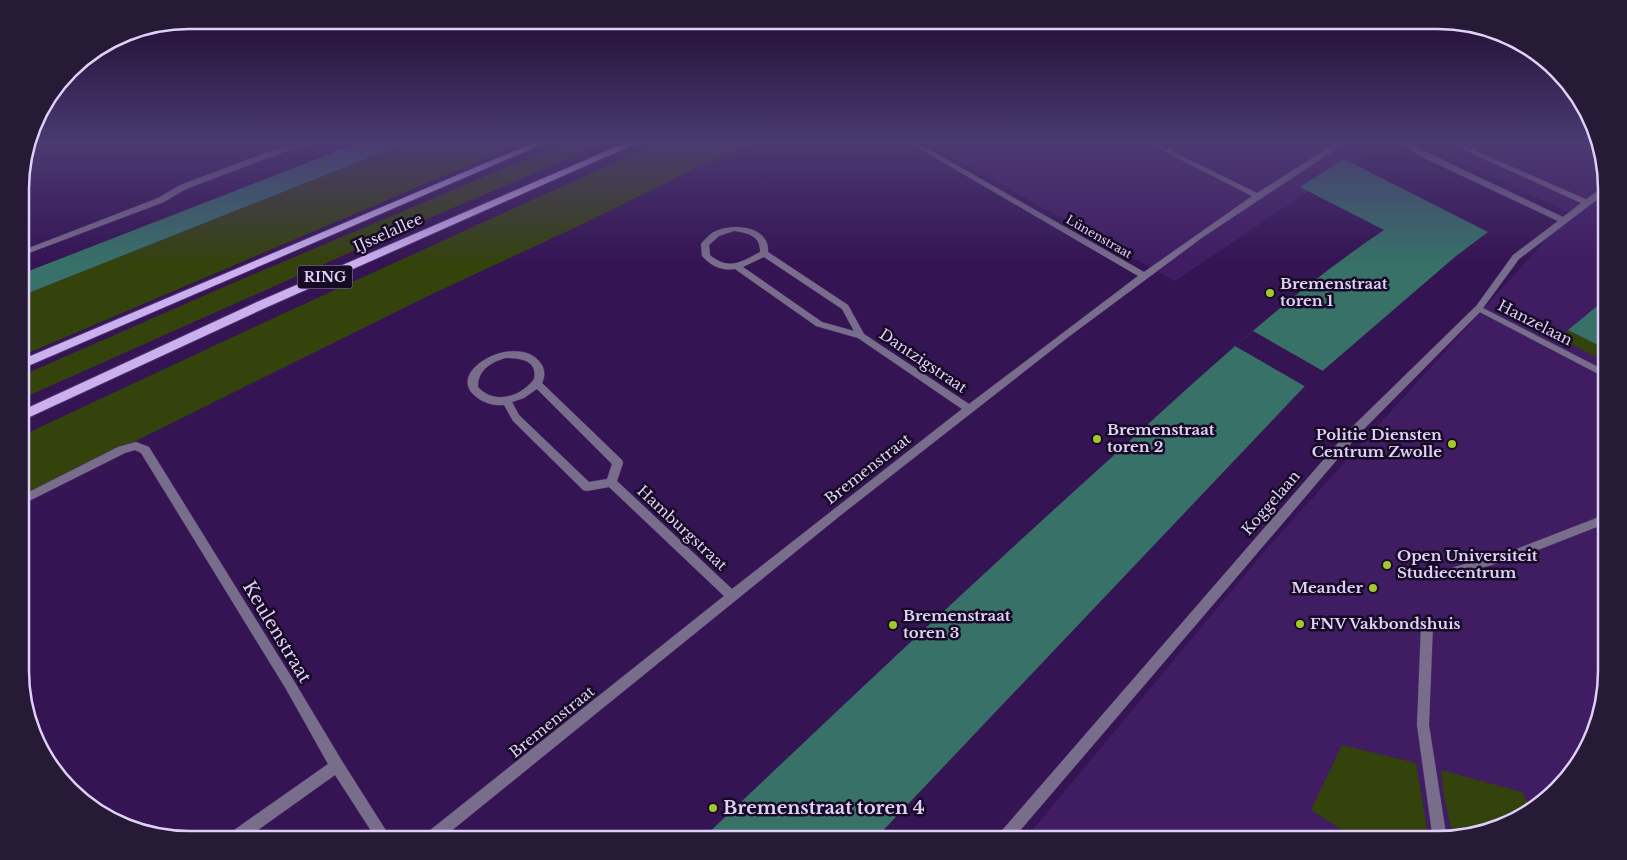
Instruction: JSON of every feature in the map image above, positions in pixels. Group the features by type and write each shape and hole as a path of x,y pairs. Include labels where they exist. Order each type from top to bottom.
{"main road":[{"name":"IJsselallee","path":"29,362 446,183"},
{"name":"IJsselallee","path":"29,412 261,305 540,183"}],"street":[{"path":"29,251 161,200 194,183"},
{"name":"Lünenstraat","path":"983,183 1143,275"},
{"path":"1232,183 1258,196"},
{"name":"Bremenstraat","path":"440,831 899,463 1143,275 1278,183"},
{"path":"1485,183 1564,220"},
{"path":"1543,183 1587,203"},
{"name":"Koggelaan","path":"1011,831 1355,431 1478,309 1516,257 1598,195"},
{"name":"Dantzigstraat","path":"861,336 845,307 764,253 766,246 764,241 752,232 743,230 724,231 705,244 706,256 711,261 719,265 738,267 819,324 861,336 969,409"},
{"path":"738,267 764,253"},
{"name":"Hanzelaan","path":"1478,309 1598,372"},
{"path":"505,355 530,358 540,370 540,378 536,384 523,394 507,402 487,400 478,396 473,388 472,381 475,374 487,362 505,355"},
{"path":"507,402 516,418 587,487 611,482 618,463 536,384"},
{"name":"Keulenstraat","path":"29,497 122,450 136,446 145,450 285,677 336,766 379,831"},
{"name":"Hamburgstraat","path":"611,482 732,596"},
{"path":"1455,571 1515,554 1598,522"},
{"path":"1427,625 1423,725 1439,831"},
{"path":"245,831 336,766"}],"shaded area":[{"path":"255,183 305,183 29,293 29,271"},
{"path":"305,183 427,183 29,353 29,293"},
{"path":"469,183 511,183 387,236 29,395 29,372 233,283"},
{"path":"569,183 665,183 426,297 29,494 29,432"},
{"path":"998,183 1321,183 1175,281"},
{"path":"1306,183 1392,183 1488,232 1456,256 1305,386 883,831 710,831 957,599 1211,367 1313,282 1384,230 1300,187"},
{"path":"1506,183 1598,183 1597,692 1590,722 1582,742 1558,777 1544,791 1509,815 1489,823 1448,831 1032,831 1269,546 1570,213"},
{"path":"1596,307 1598,308 1598,345 1568,330"},
{"path":"1568,330 1598,345 1598,358 1559,338"},
{"path":"1342,745 1416,763 1427,831 1344,831 1311,810"},
{"path":"1441,770 1522,792 1528,803 1509,815 1489,823 1451,831"}],"pier":[{"path":"1253,331 1323,371 1306,387 1235,346"}],"place":[{"name":"Bremenstraat toren 1","path":"1270,293"},
{"name":"Bremenstraat toren 2","path":"1097,439"},
{"name":"Politie Diensten Centrum Zwolle","path":"1452,444"},
{"name":"Open Universiteit Studiecentrum","path":"1387,565"},
{"name":"Meander","path":"1373,588"},
{"name":"FNV Vakbondshuis","path":"1300,624"},
{"name":"Bremenstraat toren 3","path":"893,625"},
{"name":"Bremenstraat toren 4","path":"713,808"}]}
